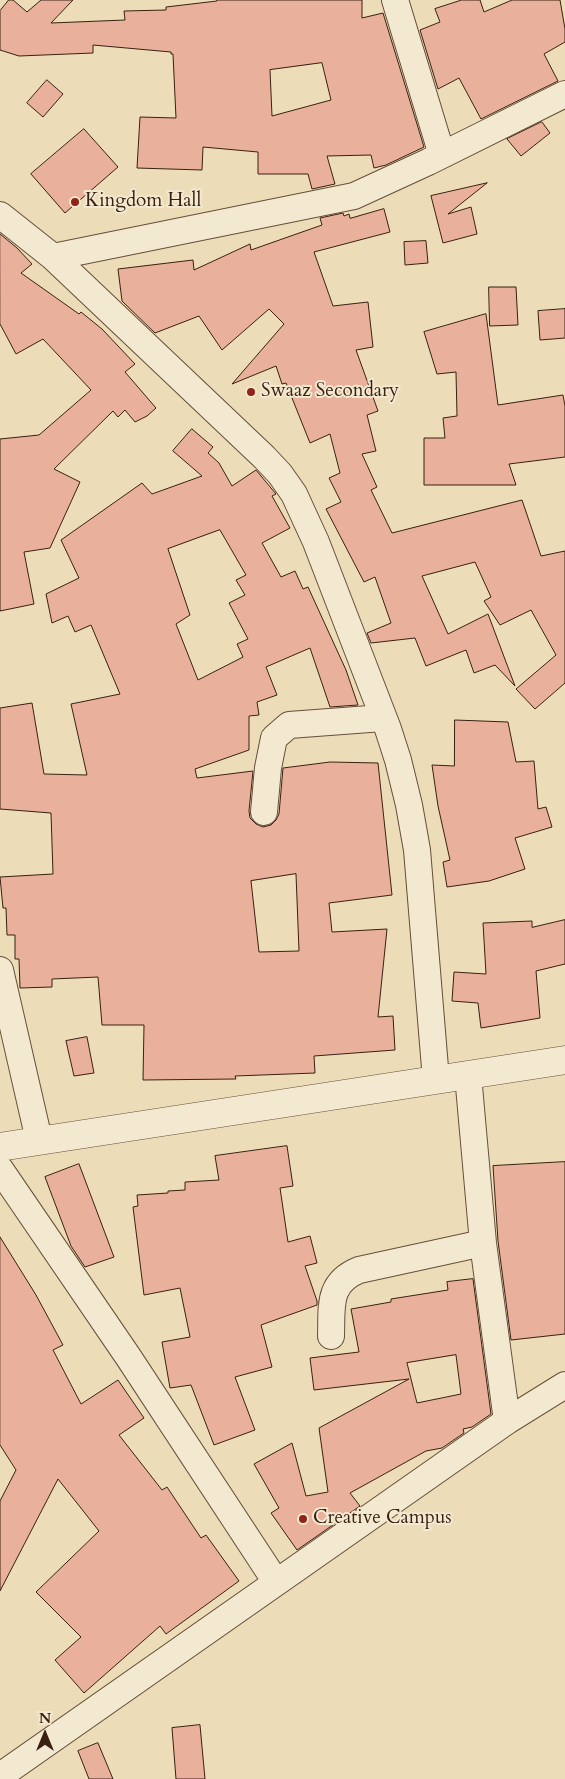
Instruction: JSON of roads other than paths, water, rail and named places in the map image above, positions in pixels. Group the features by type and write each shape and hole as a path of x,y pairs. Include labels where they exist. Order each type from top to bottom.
{"street":[{"path":"395,0 442,155"},
{"path":"53,257 354,196 565,94"},
{"path":"0,215 53,257 264,457 280,474 294,494 316,542 383,718 398,760 409,805 417,850 436,1080"},
{"path":"264,812 268,768 274,738 289,725 383,718"},
{"path":"0,970 40,1140"},
{"path":"0,1147 565,1060"},
{"path":"468,1075 483,1243 507,1421"},
{"path":"0,1169 123,1349 276,1582"},
{"path":"331,1336 332,1296 346,1276 359,1270 483,1243"},
{"path":"0,1776 507,1421 565,1385"}],"place":[{"name":"Kingdom Hall","path":"75,202"},
{"name":"Swaaz Secondary","path":"251,392"},
{"name":"Creative Campus","path":"303,1519"}]}
